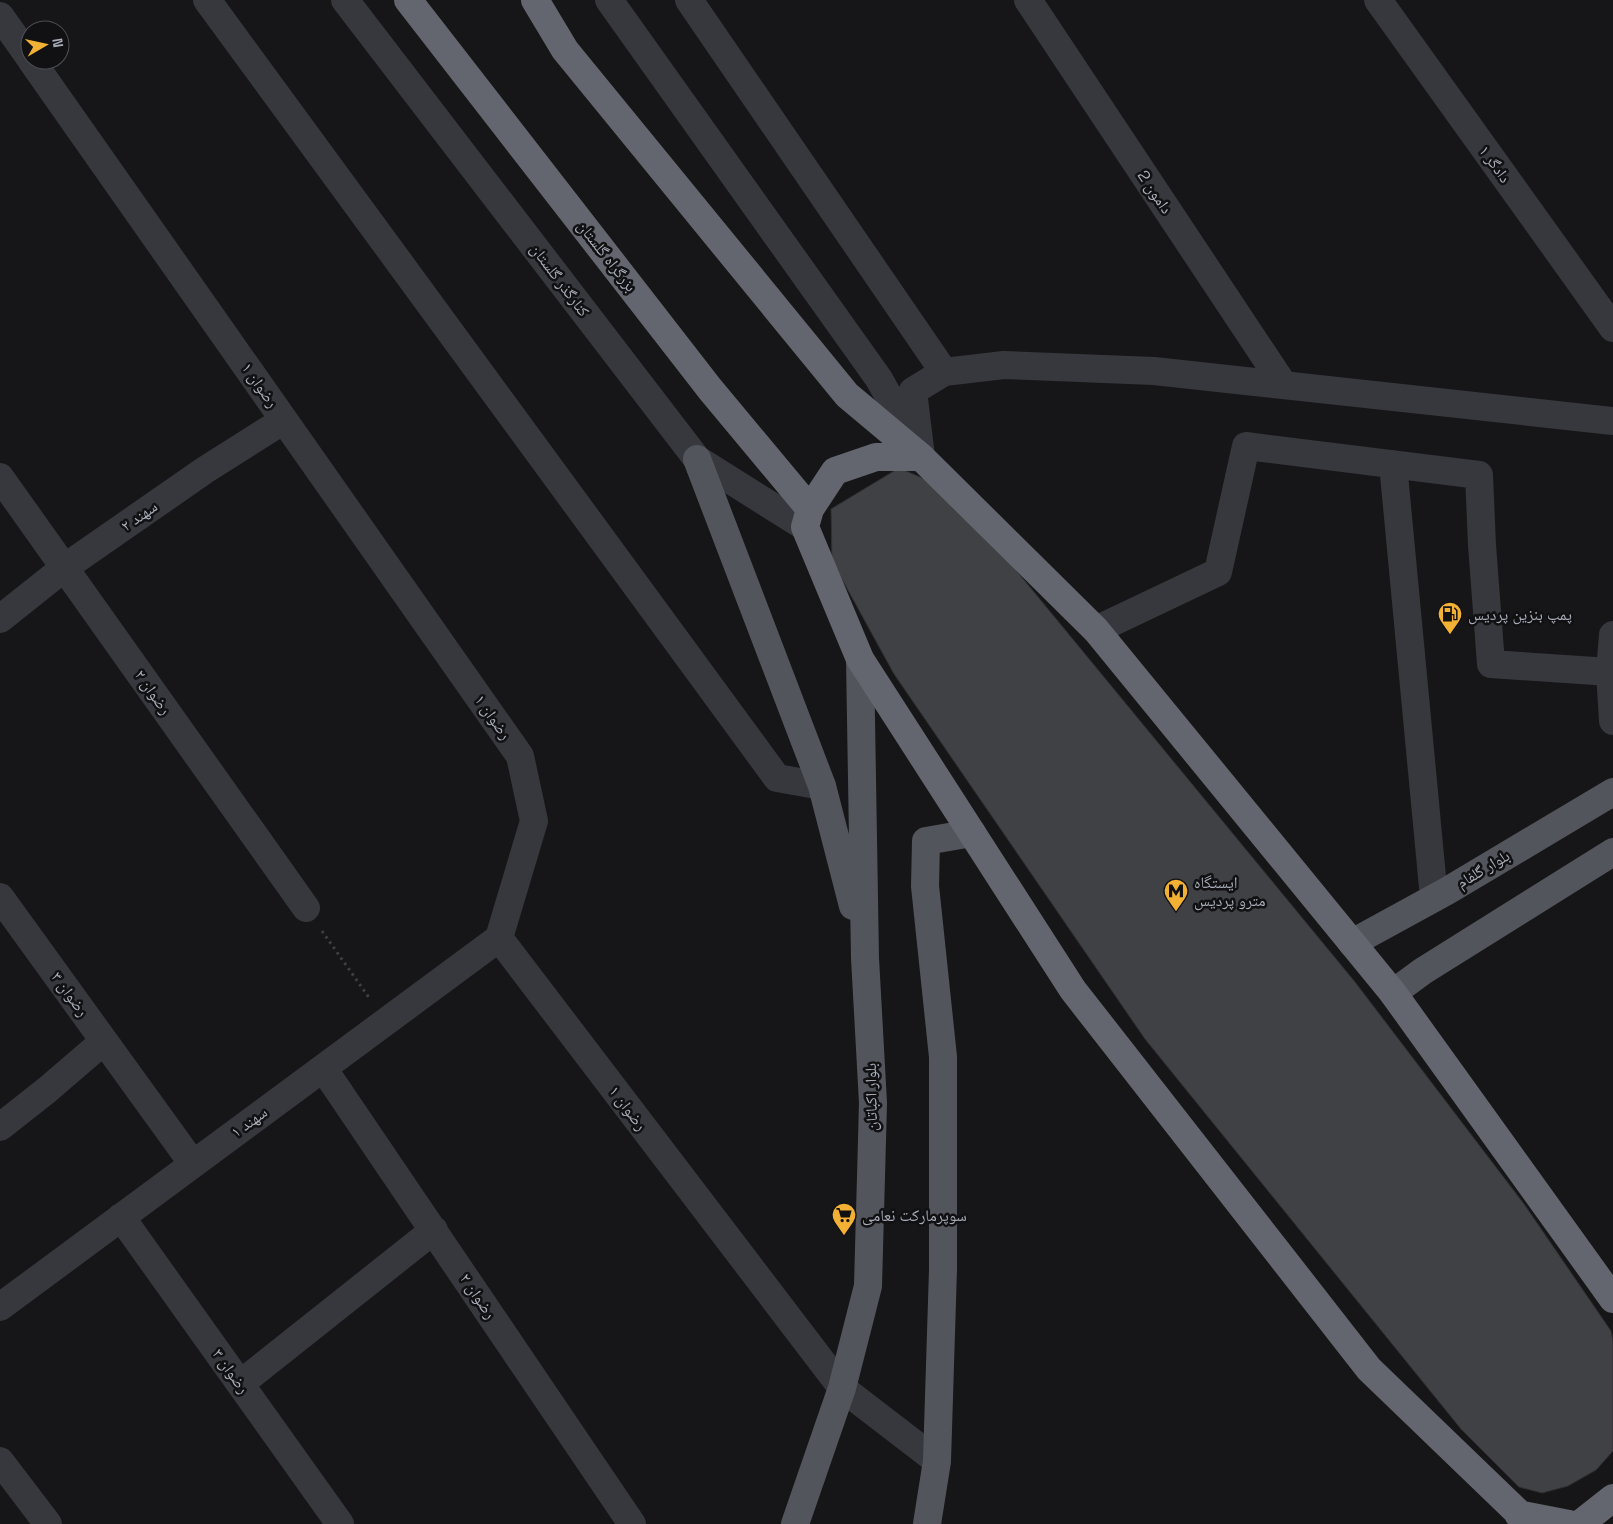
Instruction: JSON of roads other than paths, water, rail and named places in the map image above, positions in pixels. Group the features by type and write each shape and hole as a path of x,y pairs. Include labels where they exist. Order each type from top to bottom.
{"highway":[{"name":"بزرگراه گلستان","path":"408,0 710,389 807,518 860,659 1073,990 1369,1369 1524,1519"},
{"path":"535,0 566,50 846,395 922,457 1096,630 1393,993 1613,1299"},
{"path":"807,518 835,471 876,457 922,457"},
{"path":"1580,1524 1613,1498"},
{"path":"1524,1519 1569,1524"}],"main road":[{"path":"697,459 822,786 865,958"},
{"name":"بلوار اکباتان","path":"795,1524 842,1388 868,1286 873,1103 865,958 860,659"},
{"name":"بلوار گلفام","path":"1352,944 1434,898 1613,792"},
{"path":"927,1524 937,1462 943,1269 943,1057 925,886 926,841 972,834"},
{"path":"1393,993 1423,971 1613,852"}],"street":[{"path":"207,0 777,778 822,786"},
{"name":"کنارگذر گلستان","path":"346,0 697,459 807,518"},
{"path":"609,0 879,378 922,457"},
{"path":"689,0 944,372"},
{"name":"دامون 2","path":"1028,0 1283,384"},
{"name":"۱ دادگر","path":"1378,0 1613,328"},
{"name":"رضوان ۱","path":"0,16 20,44"},
{"name":"رضوان ۱","path":"39,70 520,756 534,821 499,938 842,1388 937,1462"},
{"path":"922,457 912,391 944,372 1004,365 1154,371 1613,421"},
{"name":"سهند ۲","path":"0,619 64,568 205,470 284,420"},
{"path":"1096,630 1218,572 1246,446 1479,474 1482,546 1491,664 1610,672"},
{"path":"1393,464 1434,898"},
{"name":"رضوان ۲","path":"0,477 306,908"},
{"path":"1613,635 1610,672 1613,721"},
{"name":"رضوان ۳","path":"0,897 193,1164"},
{"name":"سهند ۱","path":"0,1307 499,938"},
{"path":"0,1127 104,1041"},
{"name":"رضوان ۲","path":"323,1068 632,1524"},
{"name":"رضوان ۳","path":"122,1217 340,1524"},
{"path":"240,1384 434,1230"},
{"path":"0,1461 48,1524"}],"place":[{"name":"پمپ بنزین پردیس","path":"1450,635"},
{"name":"ایستگاه مترو پردیس","path":"1176,912"},
{"name":"سوپرمارکت نعامی","path":"844,1236"}]}
